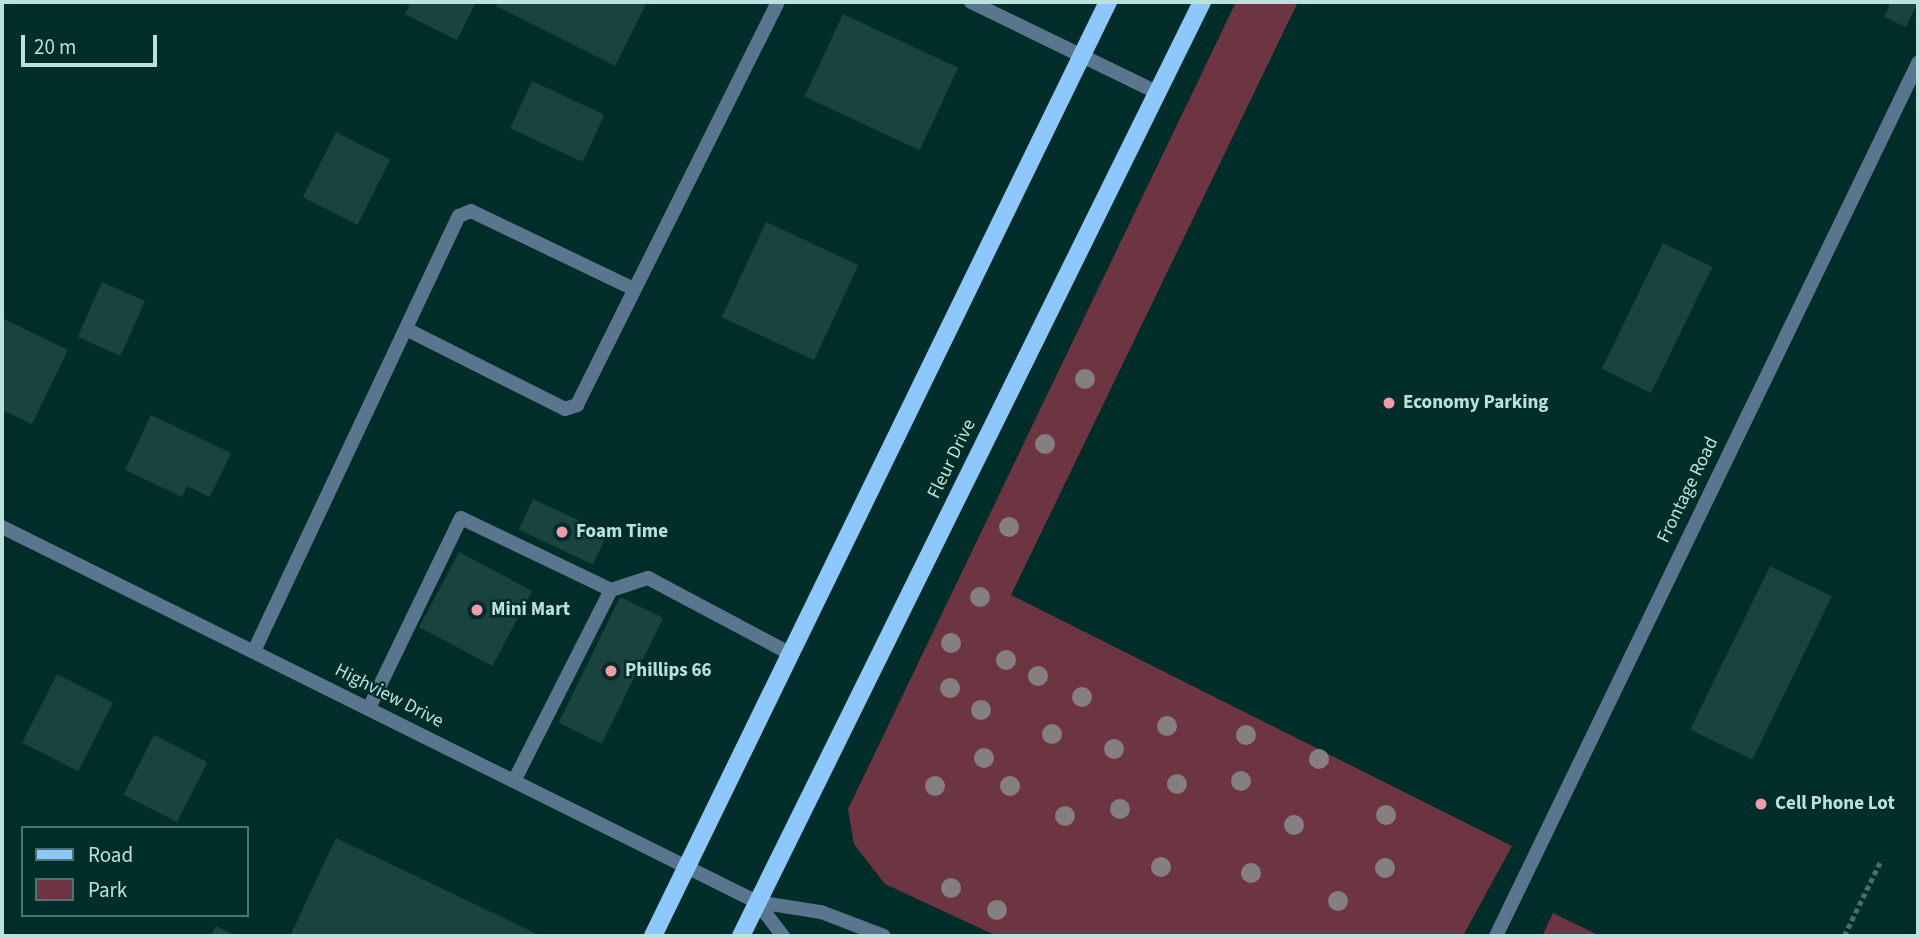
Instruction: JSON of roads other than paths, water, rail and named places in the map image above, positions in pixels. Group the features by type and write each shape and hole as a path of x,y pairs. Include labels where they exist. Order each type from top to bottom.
{"main road":[{"path":"653,936 1108,2"},
{"name":"Fleur Drive","path":"741,936 1202,2"}],"street":[{"path":"406,329 571,409 778,2"},
{"path":"971,2 1158,93"},
{"name":"Frontage Road","path":"1496,936 1918,63"},
{"path":"254,651 406,329 465,212 471,211 634,289"},
{"path":"369,708 461,518 611,590 648,578 791,654"},
{"name":"Highview Drive","path":"2,527 757,902"},
{"path":"514,781 611,590"},
{"path":"757,902 783,936"},
{"path":"757,902 821,912 884,936"}],"place":[{"name":"Economy Parking","path":"1389,403"},
{"name":"Foam Time","path":"562,532"},
{"name":"Mini Mart","path":"477,610"},
{"name":"Phillips 66","path":"611,671"},
{"name":"Cell Phone Lot","path":"1761,804"}]}
